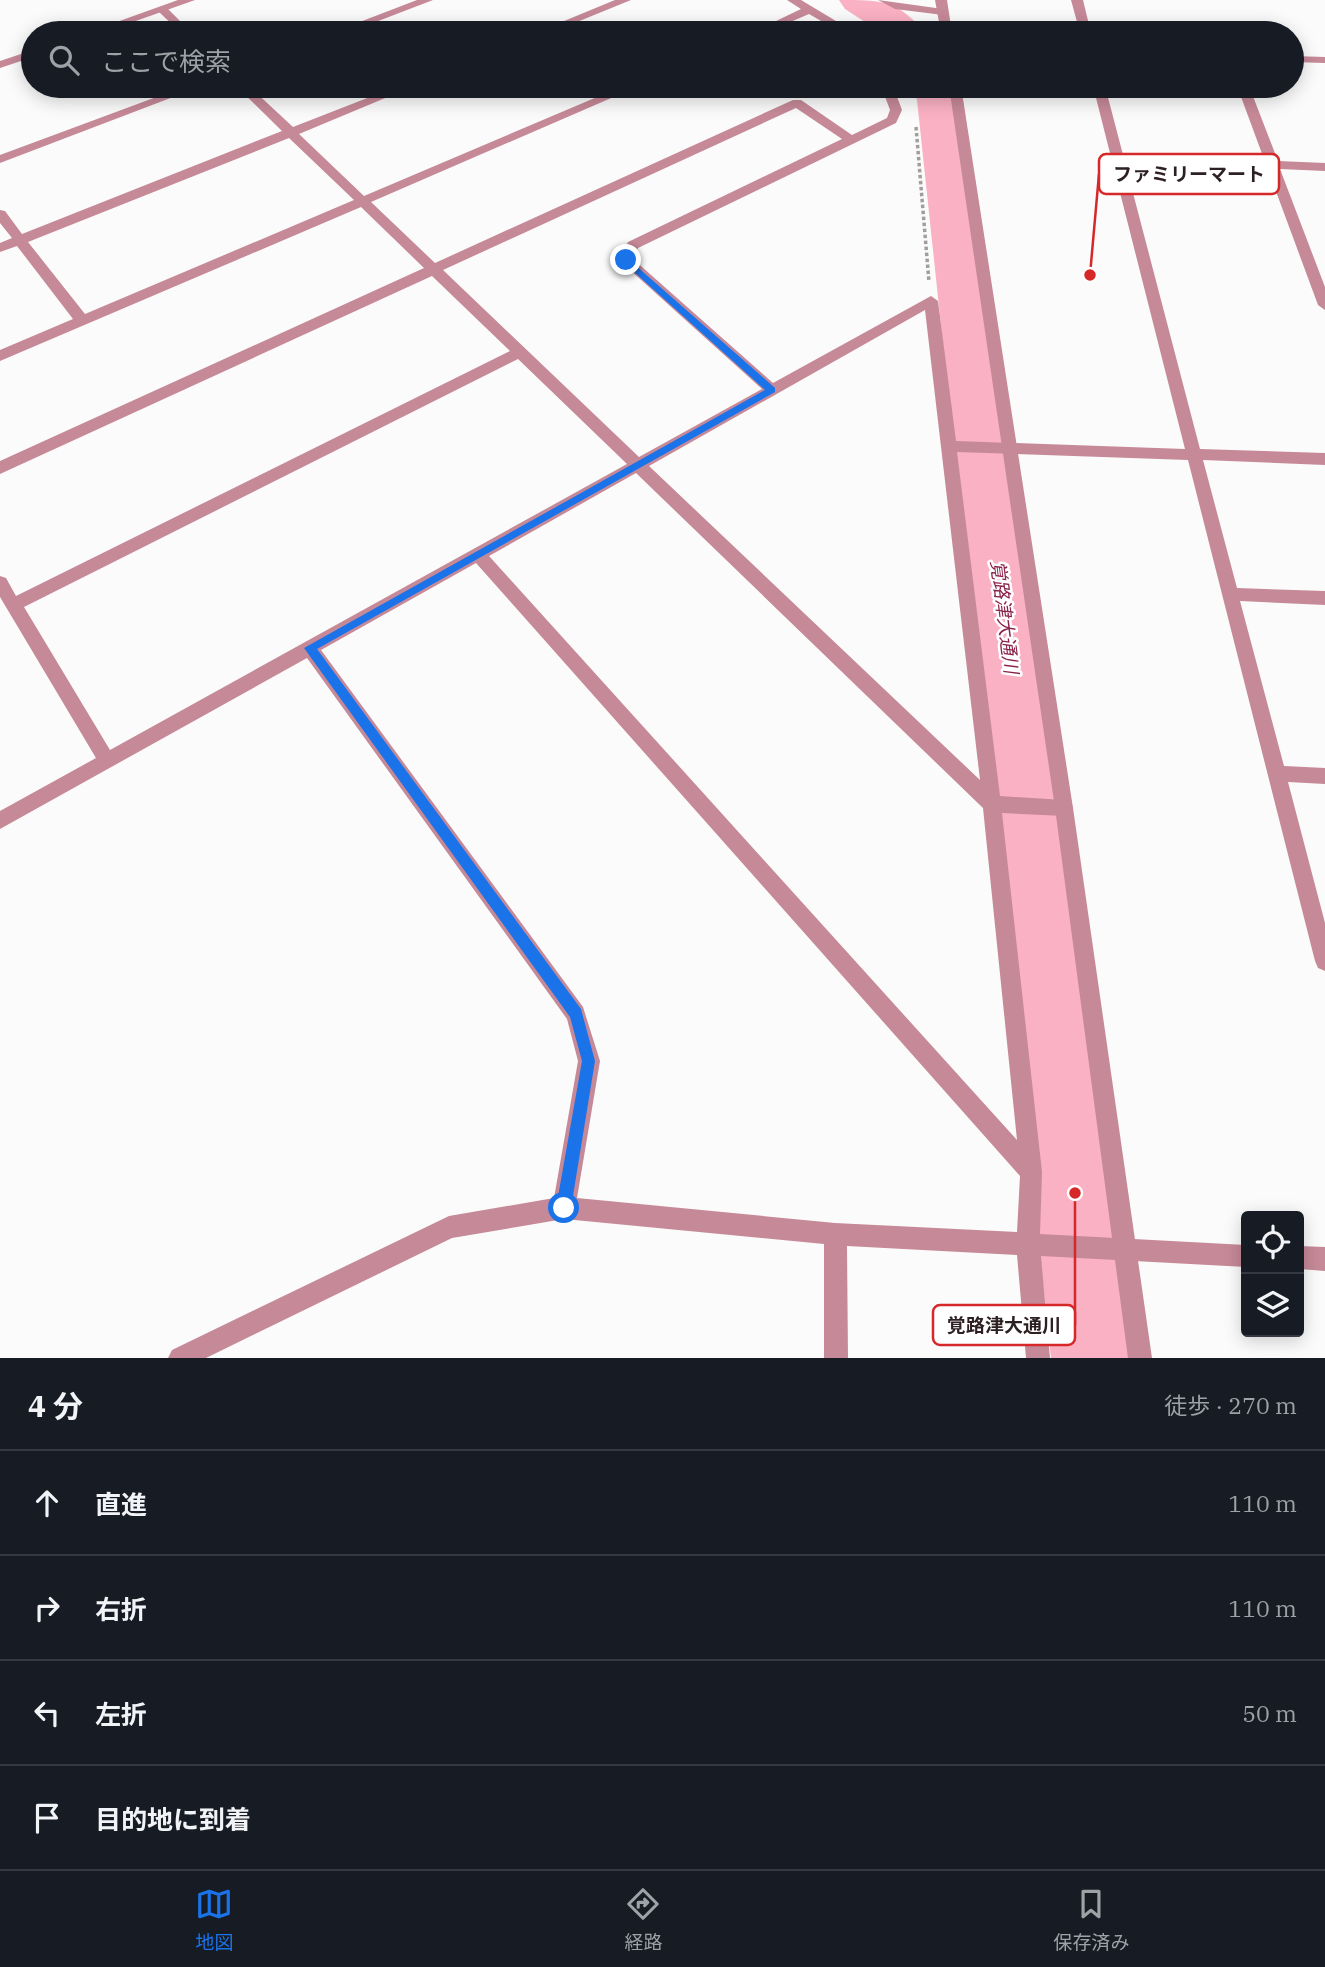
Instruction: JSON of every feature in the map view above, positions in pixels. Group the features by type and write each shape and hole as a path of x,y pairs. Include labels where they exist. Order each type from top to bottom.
{"street":[{"path":"127,21 189,0"},
{"path":"370,21 427,0"},
{"path":"572,21 625,0"},
{"path":"793,0 829,21"},
{"path":"884,0 895,6 942,6"},
{"path":"1077,0 1083,21"},
{"path":"162,9 174,21"},
{"path":"784,21 809,10"},
{"path":"0,65 21,57"},
{"path":"1304,59 1325,60"},
{"path":"0,159 164,98"},
{"path":"255,98 992,804 1064,808"},
{"path":"0,248 377,98"},
{"path":"0,356 605,98"},
{"path":"772,390 626,260 633,245 892,120 896,110 892,98"},
{"path":"957,98 1064,808 1123,1251 1140,1358"},
{"path":"1103,98 1325,961"},
{"path":"1248,98 1325,306"},
{"path":"0,468 797,103 852,140"},
{"path":"1273,165 1325,167"},
{"path":"0,214 82,321"},
{"path":"0,821 931,301 992,804 1031,1172 1028,1245 1038,1358"},
{"path":"13,605 520,352"},
{"path":"950,446 1325,459"},
{"path":"478,554 1031,1172"},
{"path":"0,583 107,761"},
{"path":"1230,594 1325,598"},
{"path":"310,648 576,1014 589,1061 564,1208"},
{"path":"1277,774 1325,776"},
{"path":"180,1358 403,1252 449,1227 564,1208 835,1234 1241,1256"},
{"path":"835,1234 836,1358"},
{"path":"1304,1258 1325,1259"}],"path":[{"path":"915,121 931,301"}],"waterway":[{"name":"覚路津大通川","path":"860,0 893,21"},
{"name":"覚路津大通川","path":"939,98 1097,1358"}],"place":[{"name":"ファミリーマート","path":"1090,275"},
{"name":"覚路津大通川","path":"1075,1193"}],"route":[{"path":"564,1208 589,1061 576,1014 310,648 772,390 626,260"}]}
